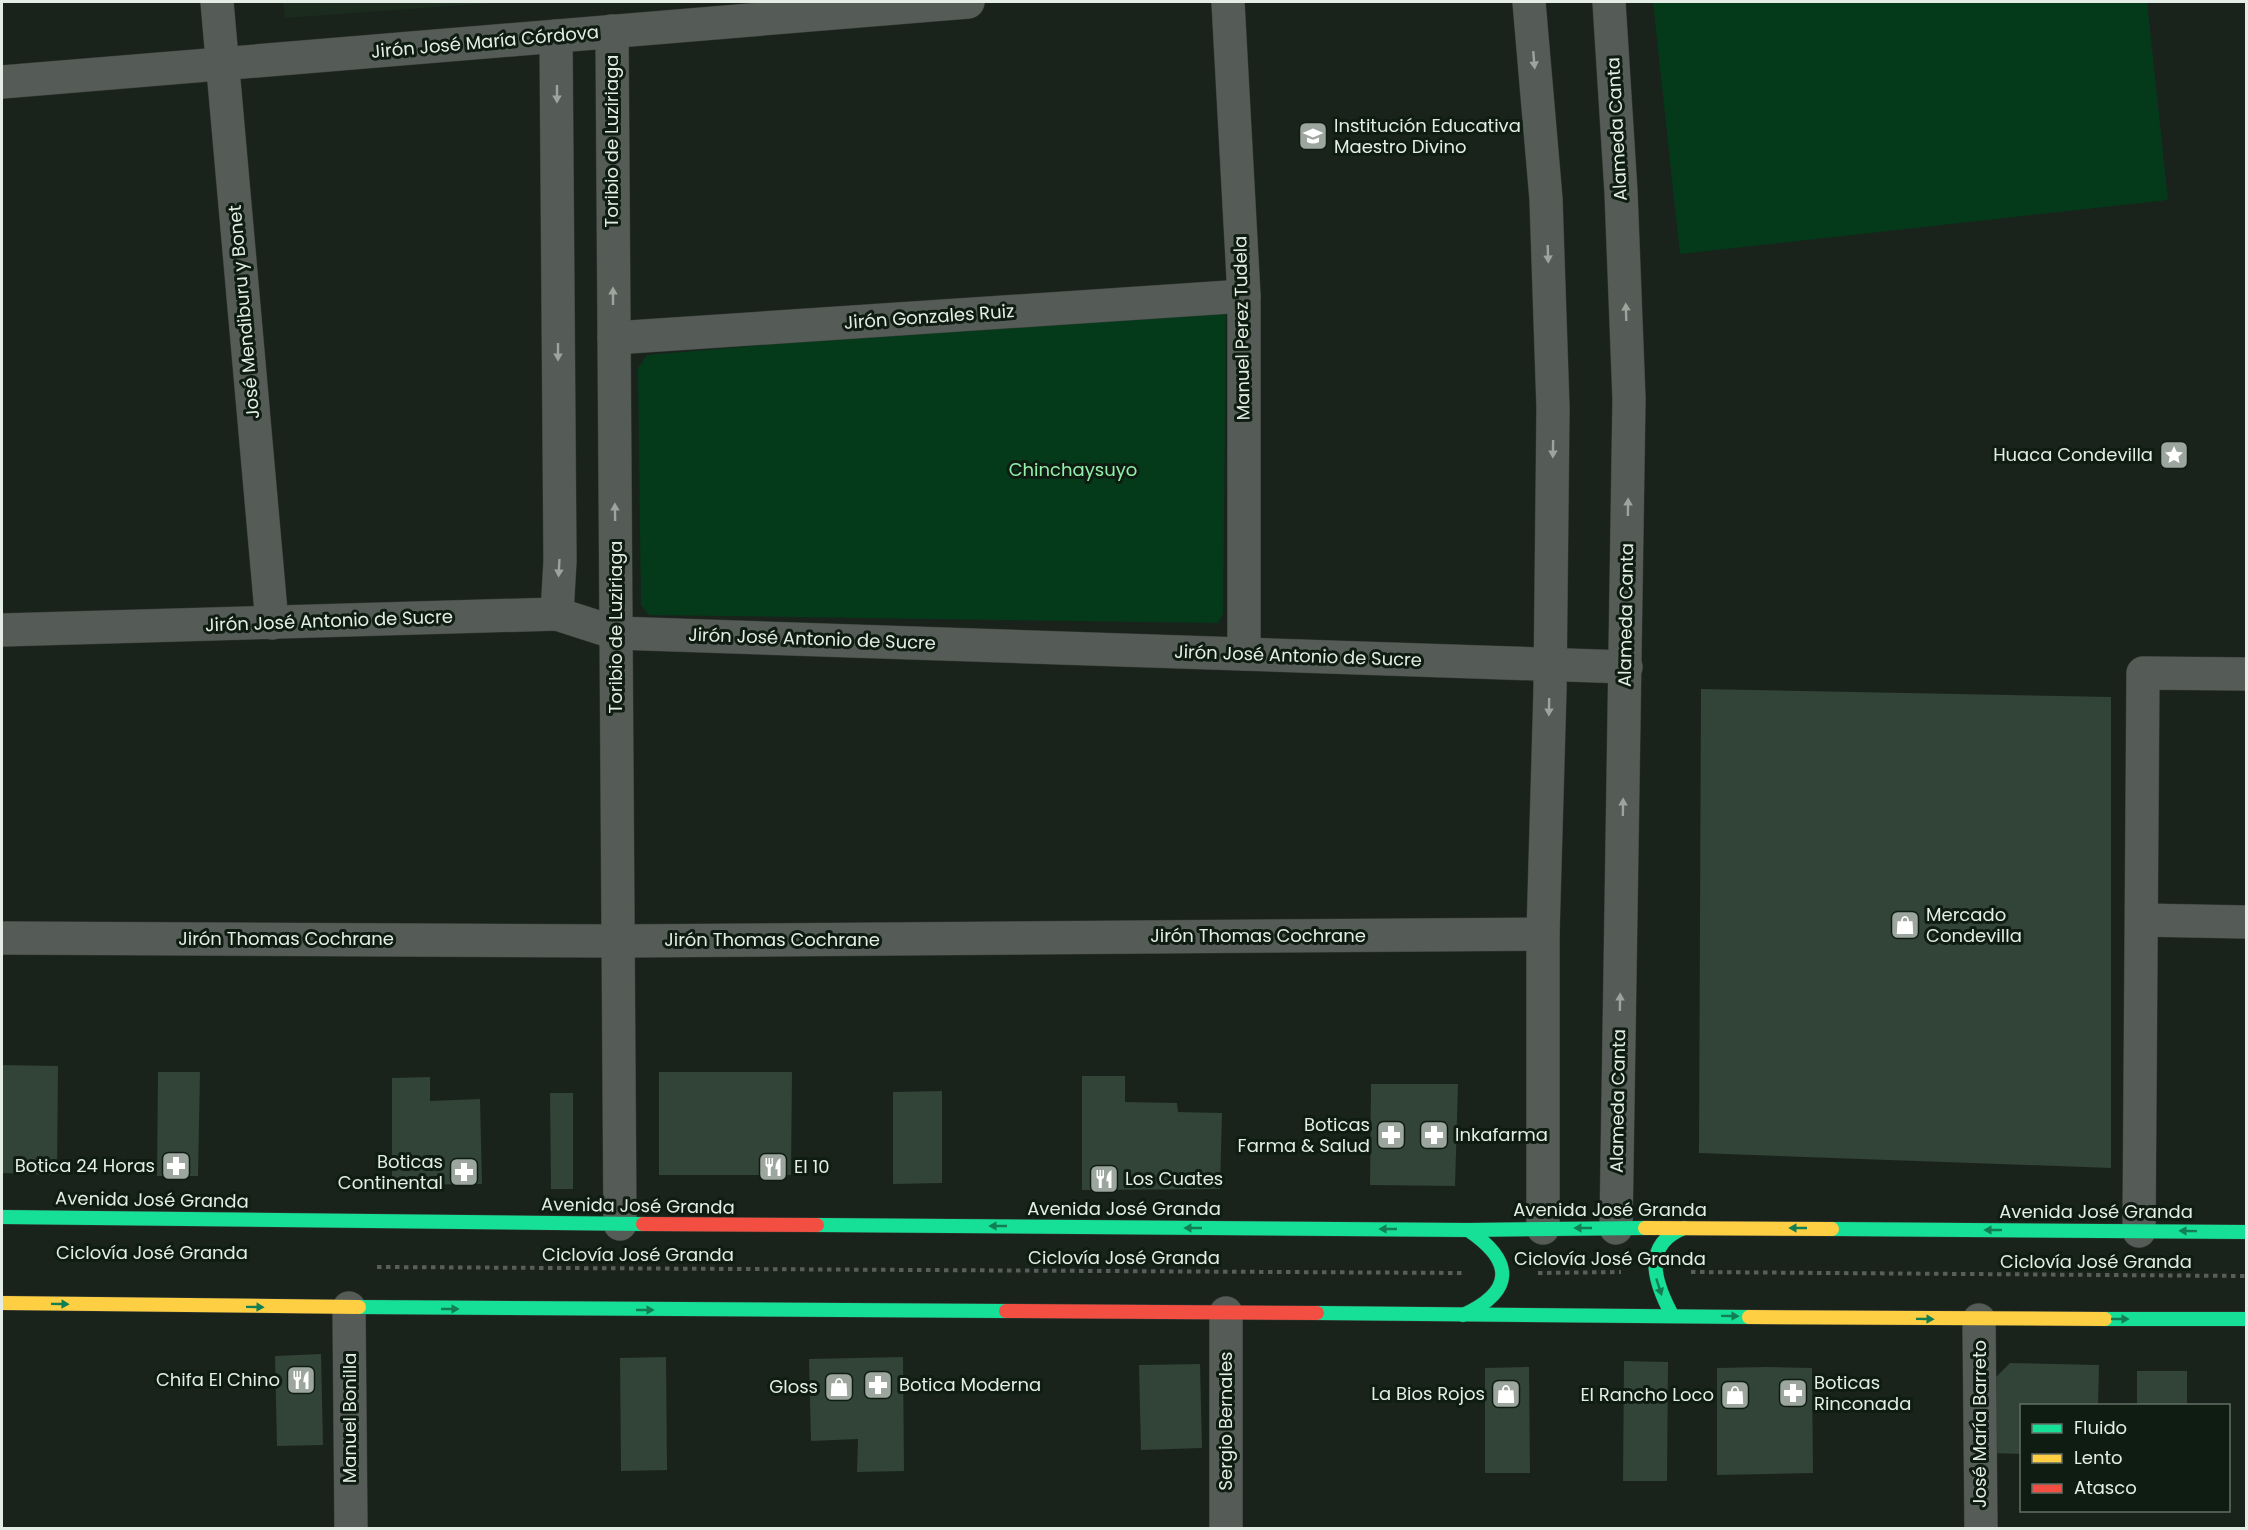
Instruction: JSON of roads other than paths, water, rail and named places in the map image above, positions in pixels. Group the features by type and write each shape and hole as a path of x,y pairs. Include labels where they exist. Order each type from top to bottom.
{"main road":[{"name":"Avenida José Granda","path":"2,1217 1468,1230 1684,1228 2247,1232"},
{"path":"1672,1315 1658,1291 1654,1272 1658,1252 1668,1237 1684,1228"},
{"path":"1462,1315 1485,1305 1497,1293 1503,1282 1496,1252 1468,1230"},
{"path":"2,1303 349,1308 1672,1315 1979,1320 2247,1319"}],"street":[{"name":"José Mendiburu y Bonet","path":"217,2 272,622"},
{"name":"Jirón José María Córdova","path":"2,82 955,2"},
{"name":"Manuel Perez Tudela","path":"1228,2 1244,296 1244,654"},
{"path":"1529,2 1546,199 1553,408 1550,664 1543,934 1543,1228"},
{"name":"Alameda Canta","path":"1609,2 1621,192 1629,399 1616,1228"},
{"name":"Toribio de Luziriaga","path":"612,31 620,1224"},
{"path":"556,36 560,561 557,614"},
{"name":"Jirón Gonzales Ruiz","path":"614,338 1244,296"},
{"name":"Jirón José Antonio de Sucre","path":"2,630 557,614 616,633 1626,667"},
{"path":"2139,1231 2144,673 2247,674"},
{"path":"2142,920 2247,922"},
{"name":"Jirón Thomas Cochrane","path":"2,938 618,941 1543,934"},
{"name":"Manuel Bonilla","path":"349,1308 351,1528"},
{"name":"Sergio Bernales","path":"1226,1312 1226,1528"},
{"name":"José María Barreto","path":"1979,1320 1981,1528"}],"place":[{"name":"Institución Educativa Maestro Divino","path":"1313,136"},
{"name":"Huaca Condevilla","path":"2174,455"},
{"name":"Mercado Condevilla","path":"1905,925"},
{"name":"Boticas Farma & Salud","path":"1391,1135"},
{"name":"Inkafarma","path":"1434,1135"},
{"name":"Botica 24 Horas","path":"176,1166"},
{"name":"El 10","path":"773,1167"},
{"name":"Boticas Continental","path":"464,1172"},
{"name":"Los Cuates","path":"1104,1179"},
{"name":"Chifa El Chino","path":"301,1380"},
{"name":"Botica Moderna","path":"878,1385"},
{"name":"Gloss","path":"839,1387"},
{"name":"Boticas Rinconada","path":"1793,1393"},
{"name":"La Bios Rojos","path":"1506,1394"},
{"name":"El Rancho Loco","path":"1735,1395"}],"park label":[{"name":"Chinchaysuyo","path":"1073,470"}]}
